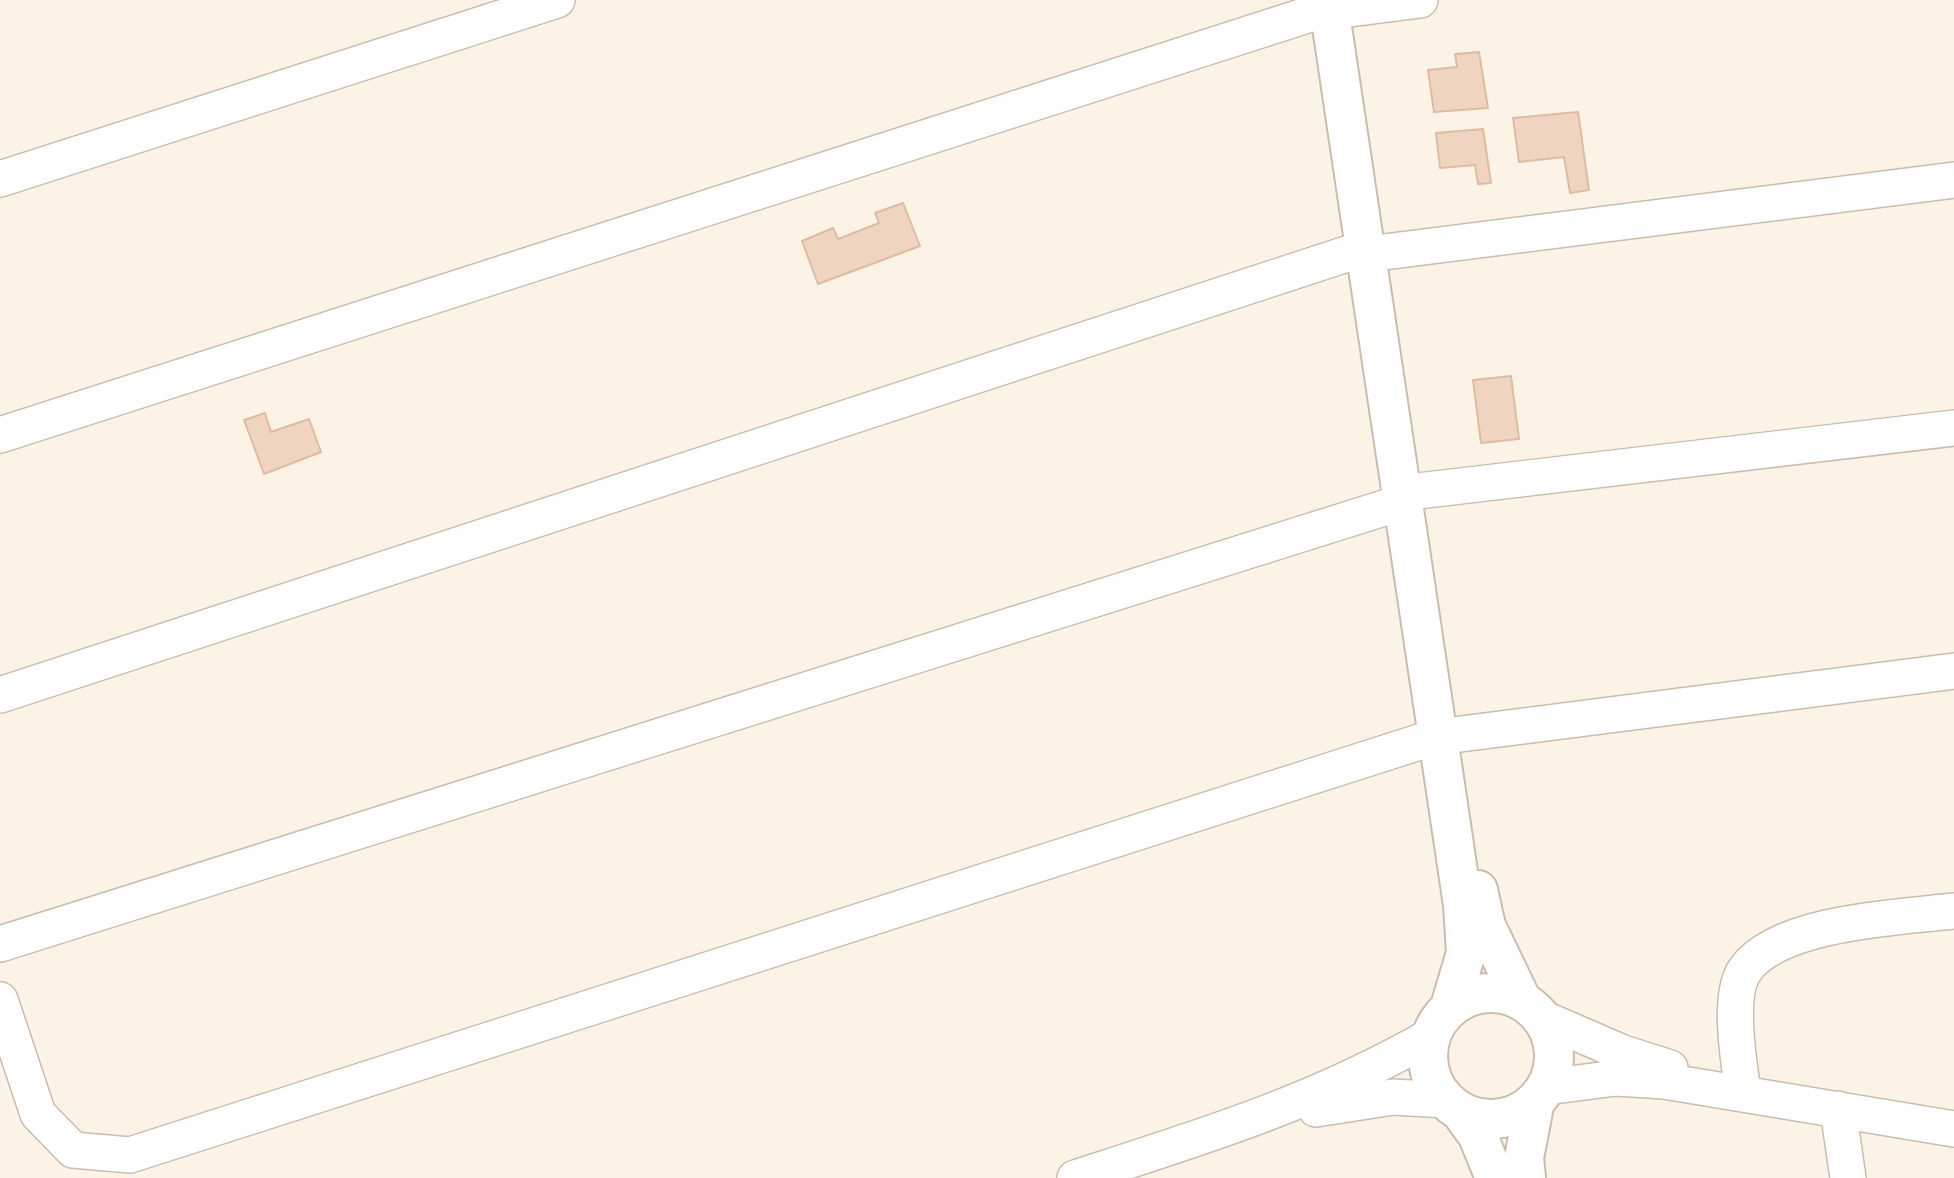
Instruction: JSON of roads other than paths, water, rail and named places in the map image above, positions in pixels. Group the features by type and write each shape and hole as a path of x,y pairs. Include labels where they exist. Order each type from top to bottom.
{"street":[{"path":"0,179 557,0"},
{"path":"0,435 1339,4 1420,0"},
{"path":"1339,4 1446,735 1463,905 1466,953 1440,1022 1429,1070 1478,1136 1495,1178"},
{"path":"0,695 1375,250 1954,180"},
{"path":"0,944 1411,496 1954,428"},
{"path":"0,1000 38,1114 73,1150 130,1155 1446,735 1954,671"},
{"path":"1446,735 1486,926 1554,1051 1553,1070 1541,1094 1524,1158 1526,1178"},
{"path":"1743,1092 1737,1042 1737,993 1745,970 1773,947 1813,930 1954,911"},
{"path":"1075,1178 1254,1121 1322,1093 1440,1022 1472,995 1489,992 1532,1009 1623,1053 1743,1092"},
{"path":"1254,1121 1393,1097 1453,1105 1486,1119 1504,1118 1541,1094 1616,1078 1743,1092 1954,1129"},
{"path":"1838,1109 1848,1178"}]}
